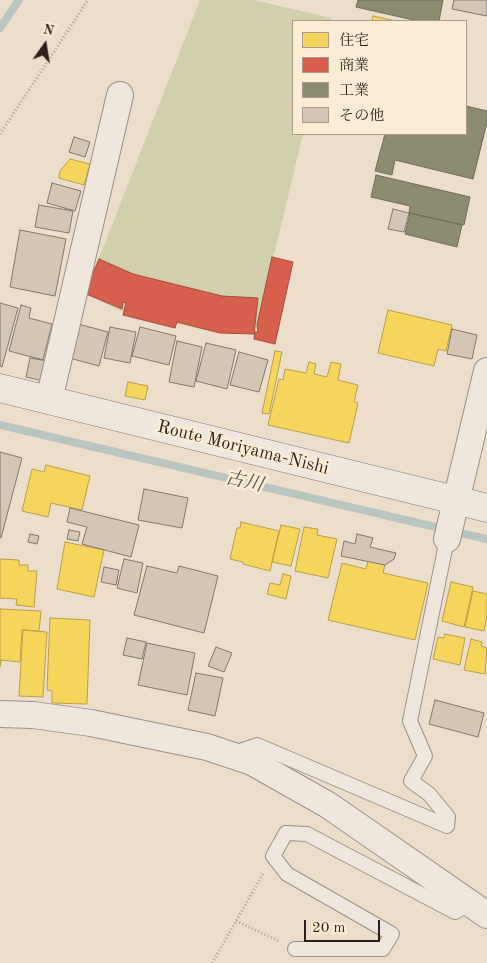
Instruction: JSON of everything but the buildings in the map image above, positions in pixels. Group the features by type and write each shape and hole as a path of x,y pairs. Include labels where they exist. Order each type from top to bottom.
{"main road":[{"name":"Route Moriyama-Nishi","path":"0,388 49,400 452,519 487,508"}],"street":[{"path":"49,400 120,95"},
{"path":"452,519 487,371"},
{"path":"0,714 33,715 91,723 206,747 252,762 328,805 479,910"}],"lane":[{"path":"229,754 258,745 447,826 448,817 429,794 411,781 425,756 410,721 452,519"},
{"path":"295,949 383,949 392,934 287,874 274,856 286,833 308,834 455,912 479,910"}],"path":[{"path":"0,134 88,0"},
{"path":"212,963 250,898"},
{"path":"236,921 295,949"}],"shaded area":[{"path":"200,0 254,0 331,18 330,20 292,20 292,135 303,135 255,334 213,332 119,310 85,294"}],"waterway":[{"path":"0,28 19,0"},
{"name":"古川","path":"0,425 487,539"}]}
